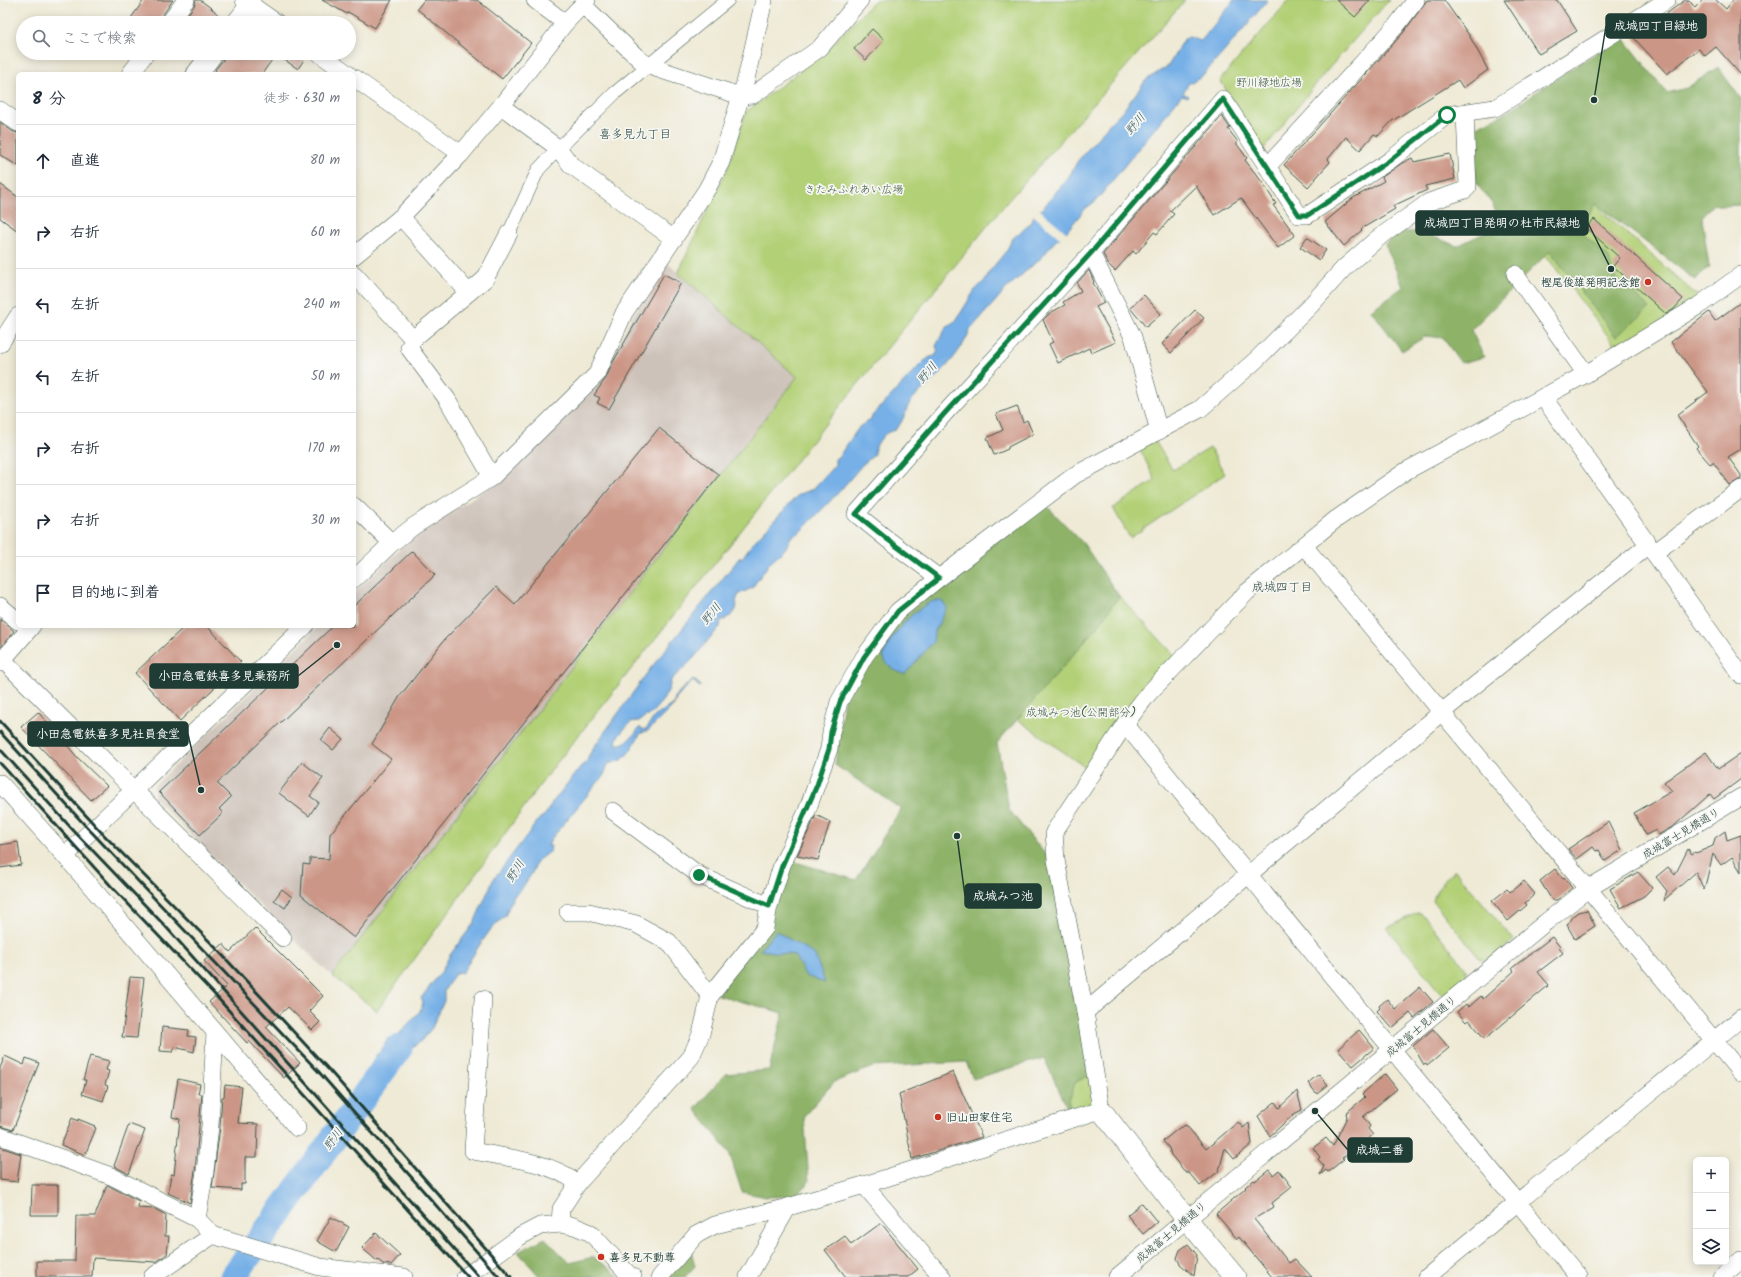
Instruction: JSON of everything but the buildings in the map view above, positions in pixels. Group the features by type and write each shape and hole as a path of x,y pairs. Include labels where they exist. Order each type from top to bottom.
{"street":[{"path":"174,16 186,0"},
{"path":"536,0 565,24"},
{"path":"492,477 447,398 409,348 413,339 485,279 509,233 538,170 558,148 615,94 728,0"},
{"path":"356,577 392,543 414,526 492,477 597,374 624,314 707,189 721,162 746,79 764,0"},
{"path":"356,254 401,217 461,154 501,106 565,24 585,2 639,59 649,66 740,96 753,94 820,48 860,0"},
{"path":"1267,167 1396,26 1416,0"},
{"path":"939,578 856,514 945,413 1091,253 1223,99 1299,215 1308,215 1389,161 1447,115 1495,108 1667,0"},
{"path":"241,16 250,2 268,16"},
{"path":"132,72 141,60"},
{"path":"198,72 207,60"},
{"path":"329,60 345,72"},
{"path":"356,79 461,154"},
{"path":"501,106 558,148 571,165 674,239"},
{"path":"0,110 16,122"},
{"path":"560,1224 561,1209 578,1183 691,1057 701,1034 710,996 765,928 769,906 782,866 817,785 829,749 831,732 840,702 864,657 898,611 1075,475 1200,409 1239,375 1310,306 1344,268 1377,239 1429,202 1465,190 1468,187 1464,113"},
{"path":"401,217 468,292"},
{"path":"1091,253 1133,337 1159,432"},
{"path":"1515,274 1586,374"},
{"path":"1235,1277 1187,1220 1101,1110 1085,1012 1056,860 1054,832 1125,724 1148,694 1247,592 1335,520 1406,471 1586,374 1698,306 1741,274"},
{"path":"356,276 413,339"},
{"path":"0,344 16,319"},
{"path":"1543,397 1741,674"},
{"path":"1085,1012 1442,712 1651,549 1741,489"},
{"path":"356,508 392,543"},
{"path":"1304,546 1741,1073"},
{"path":"0,606 16,618"},
{"path":"25,628 2,662 283,938"},
{"path":"65,856 303,628"},
{"path":"1125,724 1579,1277"},
{"path":"0,783 65,856 214,1033 297,1128"},
{"name":"成城富士見橋通り","path":"1117,1277 1589,888 1741,797"},
{"path":"613,811 699,875 769,906"},
{"path":"568,912 589,912 636,924 669,942 710,996"},
{"path":"483,1000 473,1151 527,1161 564,1173 578,1183"},
{"path":"1427,1277 1741,1018"},
{"path":"197,1219 205,1172 209,1134 214,1033"},
{"path":"660,1277 696,1235 715,1225 788,1207 864,1185 1101,1110"},
{"path":"0,1136 111,1176 197,1219 216,1236 320,1267 404,1277"},
{"path":"864,1185 942,1277"},
{"path":"748,1277 788,1207"},
{"path":"465,1277 521,1236 540,1226 560,1224 574,1226 591,1232 630,1276 633,1277"},
{"path":"152,1277 216,1236"},
{"path":"1722,1277 1741,1260"}],"shaded area":[{"path":"667,263 797,377 332,976 288,934 154,797 154,786 317,628 356,628 356,591 397,551 419,533 503,478 602,381 632,317"}],"green space":[{"name":"きたみふれあい広場","path":"875,0 1185,0 1007,202 836,411 548,774 377,1011 332,976 797,377 678,273 728,167 746,112 825,52"},
{"name":"野川緑地広場","path":"1289,0 1389,0 1325,73 1263,150 1220,80"},
{"path":"1623,37 1667,93 1687,88 1718,67 1741,99 1741,203 1740,205 1723,206 1713,204 1702,217 1709,267 1695,280 1596,204 1583,223 1581,232 1609,258 1614,276 1650,308 1616,337 1550,251 1471,330 1484,357 1461,363 1443,338 1426,336 1402,351 1371,310 1403,287 1385,244 1397,233 1419,231 1457,246 1501,225 1493,205 1477,184 1469,131 1507,112 1569,70"},
{"path":"1569,169 1602,211 1701,299 1618,349 1533,239"},
{"path":"1155,441 1173,470 1210,448 1225,474 1130,538 1113,508 1155,480 1139,447"},
{"path":"1040,499 1083,543 1119,596 1099,625 997,743 1009,810 1058,870 1090,1074 1075,1083 1069,1101 1069,1112 1044,1058 973,1079 966,1062 873,1067 834,1082 804,1116 809,1182 795,1196 766,1197 742,1192 729,1152 695,1109 725,1074 769,1070 783,1013 718,995 792,861 856,880 901,809 835,765 845,692 868,647"},
{"name":"成城みつ池(公開部分)","path":"1119,596 1180,661 1093,773 1017,719 1099,625"},
{"path":"1455,870 1514,940 1489,960 1480,959 1433,901 1441,884"},
{"path":"1417,913 1421,913 1425,917 1466,969 1467,978 1443,996 1387,928"},
{"path":"1090,1074 1094,1103 1069,1112 1069,1101 1075,1083"},
{"path":"545,1238 570,1263 593,1257 608,1267 619,1277 540,1277 518,1252"},
{"path":"691,1251 695,1266 685,1277 665,1277"}],"water":[{"path":"1234,0 1268,0 1203,75 1188,84 1183,93 1188,96 1182,95 1180,97 1097,200 1085,209 1062,237 1055,241 1043,256 1006,289 970,330 959,351 937,377 911,401 899,426 895,430 885,434 881,439 876,447 874,455 862,465 839,492 800,532 791,537 785,549 771,561 752,588 739,594 736,601 737,607 735,612 725,620 721,620 720,627 694,658 671,680 669,689 663,700 649,716 646,716 639,721 631,722 622,732 616,741 616,744 626,741 640,727 642,730 647,728 654,717 673,704 676,695 693,679 701,686 700,687 693,681 690,683 676,699 674,705 649,730 640,734 631,750 622,760 608,764 604,775 551,839 548,846 551,846 550,851 537,861 532,873 523,887 513,897 505,916 491,929 462,973 458,972 454,975 444,991 444,1001 432,1028 421,1041 399,1056 382,1084 375,1074 387,1062 382,1057 375,1056 380,1052 388,1039 398,1035 420,1011 423,1003 421,998 441,972 450,955 474,923 493,880 540,818 545,815 552,803 581,766 587,762 589,755 599,740 650,669 740,557 742,558 752,544 798,495 813,489 835,465 835,459 839,456 860,426 871,420 872,416 923,362 930,357 935,356 938,351 936,346 946,328 955,322 975,290 986,279 989,272 1007,250 1012,239 1029,225 1035,214 1043,208 1070,175 1077,162 1110,123 1125,108 1146,80 1168,66 1185,38 1189,37 1201,41"},
{"path":"933,601 942,601 947,607 934,633 933,642 905,674 894,670 889,666 883,656 891,639 909,617"},
{"path":"776,931 815,955 825,983 806,976 794,955 760,950"}],"pier":[{"path":"1039,209 1068,234 1064,239 1062,240 1033,215"}],"waterway":[{"name":"野川","path":"233,1277 399,1048"}],"railway":[{"path":"0,721 102,833 213,945 329,1070 511,1277"},
{"path":"0,732 83,823 318,1071 499,1277"},
{"path":"0,749 73,830 166,927 479,1277"},
{"path":"0,763 111,886 215,995 468,1277"}],"place":[{"name":"成城四丁目緑地","path":"1594,100"},
{"name":"成城四丁目発明の杜市民緑地","path":"1611,269"},
{"name":"樫尾俊雄発明記念館","path":"1648,282"},
{"name":"小田急電鉄喜多見乗務所","path":"337,645"},
{"name":"小田急電鉄喜多見社員食堂","path":"201,790"},
{"name":"成城みつ池","path":"957,836"},
{"name":"成城二番","path":"1315,1111"},
{"name":"旧山田家住宅","path":"938,1117"},
{"name":"喜多見不動尊","path":"601,1257"}],"district":[{"name":"喜多見九丁目","path":"635,134"},
{"name":"成城四丁目","path":"1282,587"}],"route":[{"path":"699,875 769,906 782,866 817,785 829,749 831,732 840,702 864,657 898,611 939,578 856,514 945,413 1091,253 1223,99 1299,215 1308,215 1389,161 1447,115"}]}
